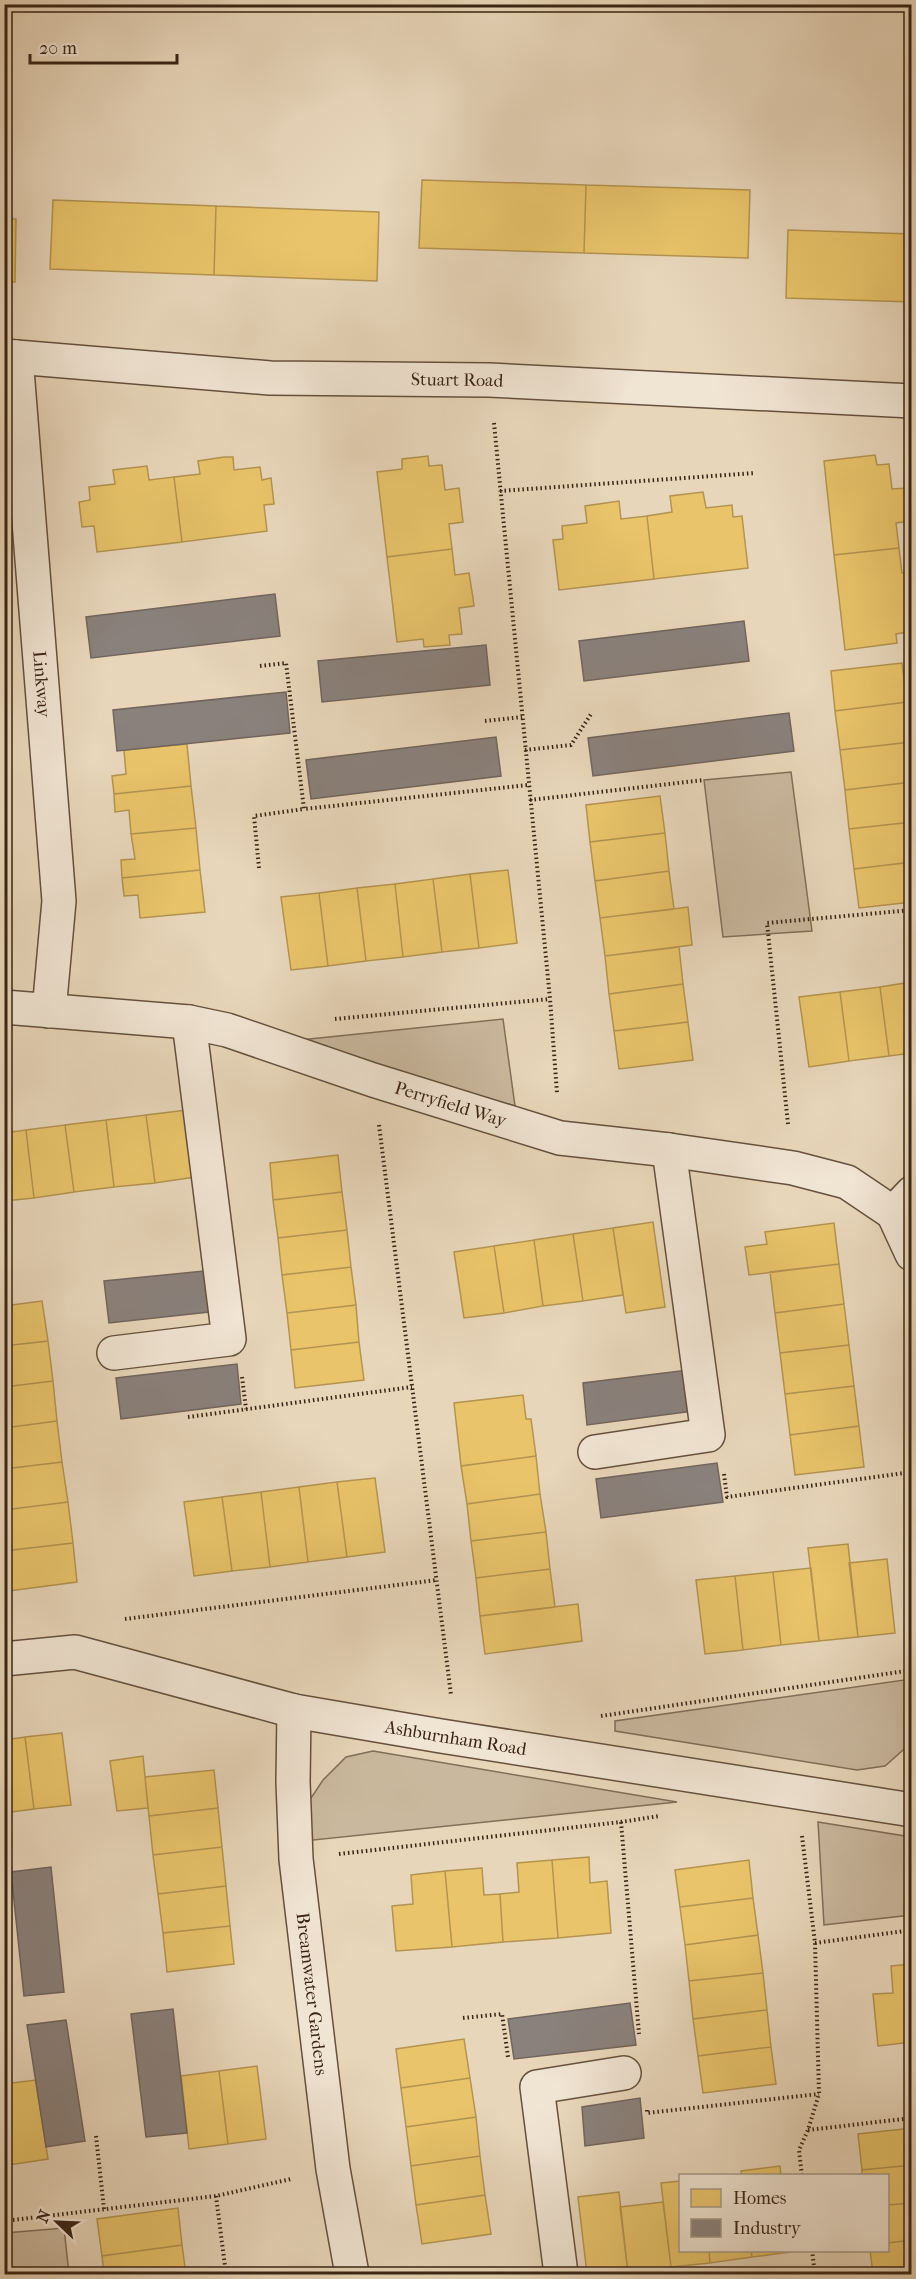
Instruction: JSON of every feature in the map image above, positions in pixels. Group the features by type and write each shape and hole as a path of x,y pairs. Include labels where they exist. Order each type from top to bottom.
{"street":[{"name":"Stuart Road","path":"10,357 270,378 489,380 912,401"},
{"name":"Linkway","path":"10,357 59,901 49,1011"},
{"name":"Perryfield Way","path":"4,1007 189,1022 227,1030 374,1080 560,1138 669,1150 793,1168 846,1182 902,1203"},
{"path":"114,1353 229,1339 189,1022"},
{"path":"596,1452 708,1435 669,1150"},
{"path":"902,1203 912,1254"},
{"name":"Ashburnham Road","path":"4,1659 75,1652 294,1711 912,1810"},
{"name":"Breamwater Gardens","path":"294,1711 293,1782 296,1859 333,2169 352,2274"},
{"path":"561,2274 537,2087 633,2072"}],"path":[{"path":"489,380 550,999 560,1138"},
{"path":"500,491 755,473"},
{"path":"260,666 286,663 304,809"},
{"path":"525,750 571,745 591,714"},
{"path":"485,721 522,717"},
{"path":"530,800 704,780"},
{"path":"259,868 254,816 528,785"},
{"path":"793,1168 766,923 912,910"},
{"path":"331,1020 550,999"},
{"path":"374,1080 451,1696 441,1736"},
{"path":"188,1417 412,1387"},
{"path":"708,1435 722,1460 728,1497 912,1472"},
{"path":"124,1619 437,1580"},
{"path":"592,1717 912,1670"},
{"path":"796,1793 815,1943 819,2094 799,2150 802,2174"},
{"path":"296,1859 621,1822 668,1814"},
{"path":"621,1822 633,2072 647,2113 819,2094"},
{"path":"815,1943 912,1930"},
{"path":"463,2018 502,2014 509,2061 537,2087"},
{"path":"808,2130 912,2118"},
{"path":"96,2136 104,2209"},
{"path":"4,2221 216,2196 333,2169"},
{"path":"216,2196 226,2274"},
{"path":"812,2252 815,2274"}],"shaded area":[{"path":"791,772 812,931 723,937 704,780"},
{"path":"503,1019 515,1106 290,1041"},
{"path":"911,1679 911,1743 885,1766 857,1770 615,1731 615,1721"},
{"path":"373,1751 677,1802 304,1841 305,1807 323,1780 346,1757"},
{"path":"818,1822 911,1837 911,1915 824,1925"},
{"path":"64,2228 69,2274 5,2274 5,2233"}],"building: Homes":[{"path":"422,180 586,185 584,253 419,248"},
{"path":"586,185 750,190 748,258 584,253"},
{"path":"53,200 216,206 214,275 50,269"},
{"path":"216,206 379,212 377,281 214,275"},
{"path":"4,219 16,219 15,282 4,282"},
{"path":"788,230 912,234 912,302 786,298"},
{"path":"875,455 877,465 889,464 892,489 907,488 910,521 896,523 899,548 834,555 824,461"},
{"path":"428,456 429,466 442,465 445,490 459,488 463,522 449,524 452,549 387,557 377,472 402,469 402,459"},
{"path":"233,457 234,470 260,467 262,480 271,478 274,504 264,505 267,531 182,542 174,477 200,474 198,461"},
{"path":"147,466 149,480 174,477 182,542 97,552 94,526 82,527 79,502 90,500 89,487 115,484 113,470"},
{"path":"703,492 706,508 732,505 733,517 742,516 748,568 654,579 647,516 672,512 670,496"},
{"path":"619,501 621,519 647,516 654,579 559,590 553,540 563,539 562,526 587,523 585,506"},
{"path":"899,548 902,573 912,572 912,606 906,607 909,632 896,634 897,643 845,650 834,555"},
{"path":"452,549 455,575 469,573 474,606 459,608 462,634 449,635 450,645 424,647 423,639 397,642 387,557"},
{"path":"902,663 907,702 835,711 831,671"},
{"path":"907,702 911,742 840,750 835,711"},
{"path":"911,742 912,782 845,790 840,750"},
{"path":"187,744 191,786 114,794 112,776 126,774 124,750"},
{"path":"912,782 912,822 849,829 845,790"},
{"path":"191,786 196,828 131,834 129,810 115,812 114,794"},
{"path":"660,796 665,833 590,842 586,805"},
{"path":"912,822 912,862 854,869 849,829"},
{"path":"196,828 200,870 122,878 121,860 135,859 131,834"},
{"path":"665,833 669,871 595,881 590,842"},
{"path":"912,862 912,902 859,908 854,869"},
{"path":"200,870 205,912 140,918 138,895 124,896 122,878"},
{"path":"508,870 517,943 479,948 470,874"},
{"path":"669,871 674,909 600,918 595,881"},
{"path":"470,874 479,948 442,952 433,879"},
{"path":"433,879 442,952 403,957 395,884"},
{"path":"395,884 403,957 366,961 357,888"},
{"path":"357,888 366,961 328,966 319,893"},
{"path":"319,893 328,966 291,970 281,897"},
{"path":"688,907 692,945 605,956 600,918"},
{"path":"679,947 683,984 609,994 605,956"},
{"path":"912,982 912,1053 889,1056 880,987"},
{"path":"683,984 688,1022 614,1031 609,994"},
{"path":"880,987 889,1056 849,1061 840,992"},
{"path":"840,992 849,1061 809,1067 799,997"},
{"path":"688,1022 693,1060 619,1069 614,1031"},
{"path":"187,1110 195,1177 155,1183 146,1115"},
{"path":"146,1115 155,1183 114,1187 106,1120"},
{"path":"106,1120 114,1187 74,1192 65,1125"},
{"path":"65,1125 74,1192 34,1198 26,1130"},
{"path":"26,1130 34,1198 4,1201 4,1133"},
{"path":"338,1155 342,1192 273,1200 270,1163"},
{"path":"342,1192 347,1230 278,1238 273,1200"},
{"path":"653,1222 665,1307 626,1313 613,1228"},
{"path":"834,1223 839,1264 749,1275 745,1247 767,1244 765,1232"},
{"path":"613,1228 623,1295 583,1301 573,1234"},
{"path":"347,1230 351,1267 282,1275 278,1238"},
{"path":"573,1234 583,1301 543,1306 534,1240"},
{"path":"534,1240 543,1306 504,1313 494,1246"},
{"path":"494,1246 504,1313 464,1318 454,1252"},
{"path":"839,1264 844,1304 775,1313 770,1272"},
{"path":"351,1267 356,1305 287,1313 282,1275"},
{"path":"42,1301 48,1341 4,1346 4,1306"},
{"path":"844,1304 849,1345 780,1353 775,1313"},
{"path":"356,1305 359,1342 291,1350 287,1313"},
{"path":"48,1341 53,1381 4,1387 4,1346"},
{"path":"359,1342 364,1380 295,1388 291,1350"},
{"path":"849,1345 854,1386 785,1394 780,1353"},
{"path":"53,1381 57,1421 4,1428 4,1387"},
{"path":"854,1386 859,1426 790,1435 785,1394"},
{"path":"523,1395 526,1419 531,1419 536,1456 461,1466 454,1403"},
{"path":"57,1421 62,1462 4,1469 4,1428"},
{"path":"859,1426 864,1467 795,1475 790,1435"},
{"path":"536,1456 540,1494 467,1504 461,1466"},
{"path":"62,1462 68,1502 4,1510 4,1469"},
{"path":"375,1478 385,1552 347,1557 337,1482"},
{"path":"337,1482 347,1557 308,1562 299,1487"},
{"path":"299,1487 308,1562 270,1567 261,1492"},
{"path":"261,1492 270,1567 232,1571 222,1497"},
{"path":"540,1494 546,1532 471,1541 467,1504"},
{"path":"222,1497 232,1571 194,1576 184,1502"},
{"path":"68,1502 73,1543 4,1551 4,1510"},
{"path":"546,1532 550,1569 476,1578 471,1541"},
{"path":"73,1543 77,1582 9,1591 4,1551"},
{"path":"848,1544 858,1637 819,1641 808,1548"},
{"path":"887,1559 895,1633 858,1637 849,1563"},
{"path":"811,1568 819,1641 781,1645 773,1572"},
{"path":"550,1569 555,1607 480,1616 476,1578"},
{"path":"773,1572 781,1645 743,1650 735,1576"},
{"path":"735,1576 743,1650 705,1654 696,1580"},
{"path":"578,1604 582,1641 485,1654 480,1616"},
{"path":"62,1733 71,1805 34,1809 25,1737"},
{"path":"25,1737 34,1809 4,1813 4,1740"},
{"path":"143,1756 148,1808 117,1811 110,1761"},
{"path":"214,1770 218,1808 149,1816 145,1777"},
{"path":"218,1808 222,1847 153,1855 149,1816"},
{"path":"222,1847 226,1886 158,1894 153,1855"},
{"path":"589,1857 590,1883 607,1881 611,1933 558,1938 552,1860"},
{"path":"552,1860 558,1938 503,1942 500,1894 519,1892 517,1863"},
{"path":"749,1860 753,1898 680,1907 675,1870"},
{"path":"482,1868 484,1895 500,1894 503,1942 452,1947 445,1871"},
{"path":"445,1871 452,1947 396,1951 392,1906 413,1904 411,1875"},
{"path":"226,1886 230,1926 163,1933 158,1894"},
{"path":"753,1898 758,1935 685,1945 680,1907"},
{"path":"230,1926 234,1964 167,1972 163,1933"},
{"path":"758,1935 763,1973 689,1981 685,1945"},
{"path":"912,1964 912,2042 878,2046 873,1994 893,1993 891,1966"},
{"path":"763,1973 767,2010 693,2019 689,1981"},
{"path":"767,2010 771,2047 698,2056 693,2019"},
{"path":"464,2039 470,2078 401,2088 396,2049"},
{"path":"771,2047 776,2084 703,2093 698,2056"},
{"path":"257,2066 266,2139 228,2144 219,2071"},
{"path":"219,2071 228,2144 189,2149 181,2076"},
{"path":"470,2078 476,2117 406,2127 401,2088"},
{"path":"36,2080 48,2159 9,2165 4,2132 4,2084"},
{"path":"476,2117 480,2156 411,2166 406,2127"},
{"path":"912,2128 912,2165 862,2170 858,2134"},
{"path":"4,2132 9,2165 4,2166"},
{"path":"480,2156 485,2195 416,2205 411,2166"},
{"path":"912,2165 912,2203 889,2205 889,2174 862,2174 862,2170"},
{"path":"780,2166 781,2174 742,2174 741,2171"},
{"path":"679,2181 679,2252 709,2252 710,2263 671,2267 661,2183"},
{"path":"619,2192 628,2273 587,2274 578,2197"},
{"path":"485,2195 491,2234 422,2244 416,2205"},
{"path":"663,2202 671,2267 628,2273 620,2207"},
{"path":"912,2203 912,2240 889,2243 889,2205"},
{"path":"178,2208 182,2245 102,2256 97,2219"},
{"path":"912,2240 912,2274 873,2274 870,2252 889,2252 889,2243"},
{"path":"182,2245 186,2274 104,2274 102,2256"},
{"path":"709,2252 751,2252 752,2257 710,2263"},
{"path":"751,2252 790,2252 752,2257"}],"building: Industry":[{"path":"275,594 280,636 91,658 86,617"},
{"path":"744,621 749,661 584,681 579,641"},
{"path":"486,645 490,685 322,702 318,661"},
{"path":"286,692 290,733 117,751 113,710"},
{"path":"789,713 794,751 593,776 588,738"},
{"path":"496,737 501,776 311,799 306,760"},
{"path":"204,1271 209,1312 109,1323 104,1281"},
{"path":"237,1364 241,1404 121,1419 116,1378"},
{"path":"688,1370 693,1411 587,1425 583,1383"},
{"path":"717,1463 723,1502 601,1518 596,1479"},
{"path":"51,1867 64,1992 24,1996 11,1872"},
{"path":"630,2003 636,2045 514,2059 508,2019"},
{"path":"173,2009 187,2133 146,2137 131,2014"},
{"path":"66,2020 85,2141 46,2147 27,2025"},
{"path":"640,2098 644,2138 585,2146 582,2107"}]}
